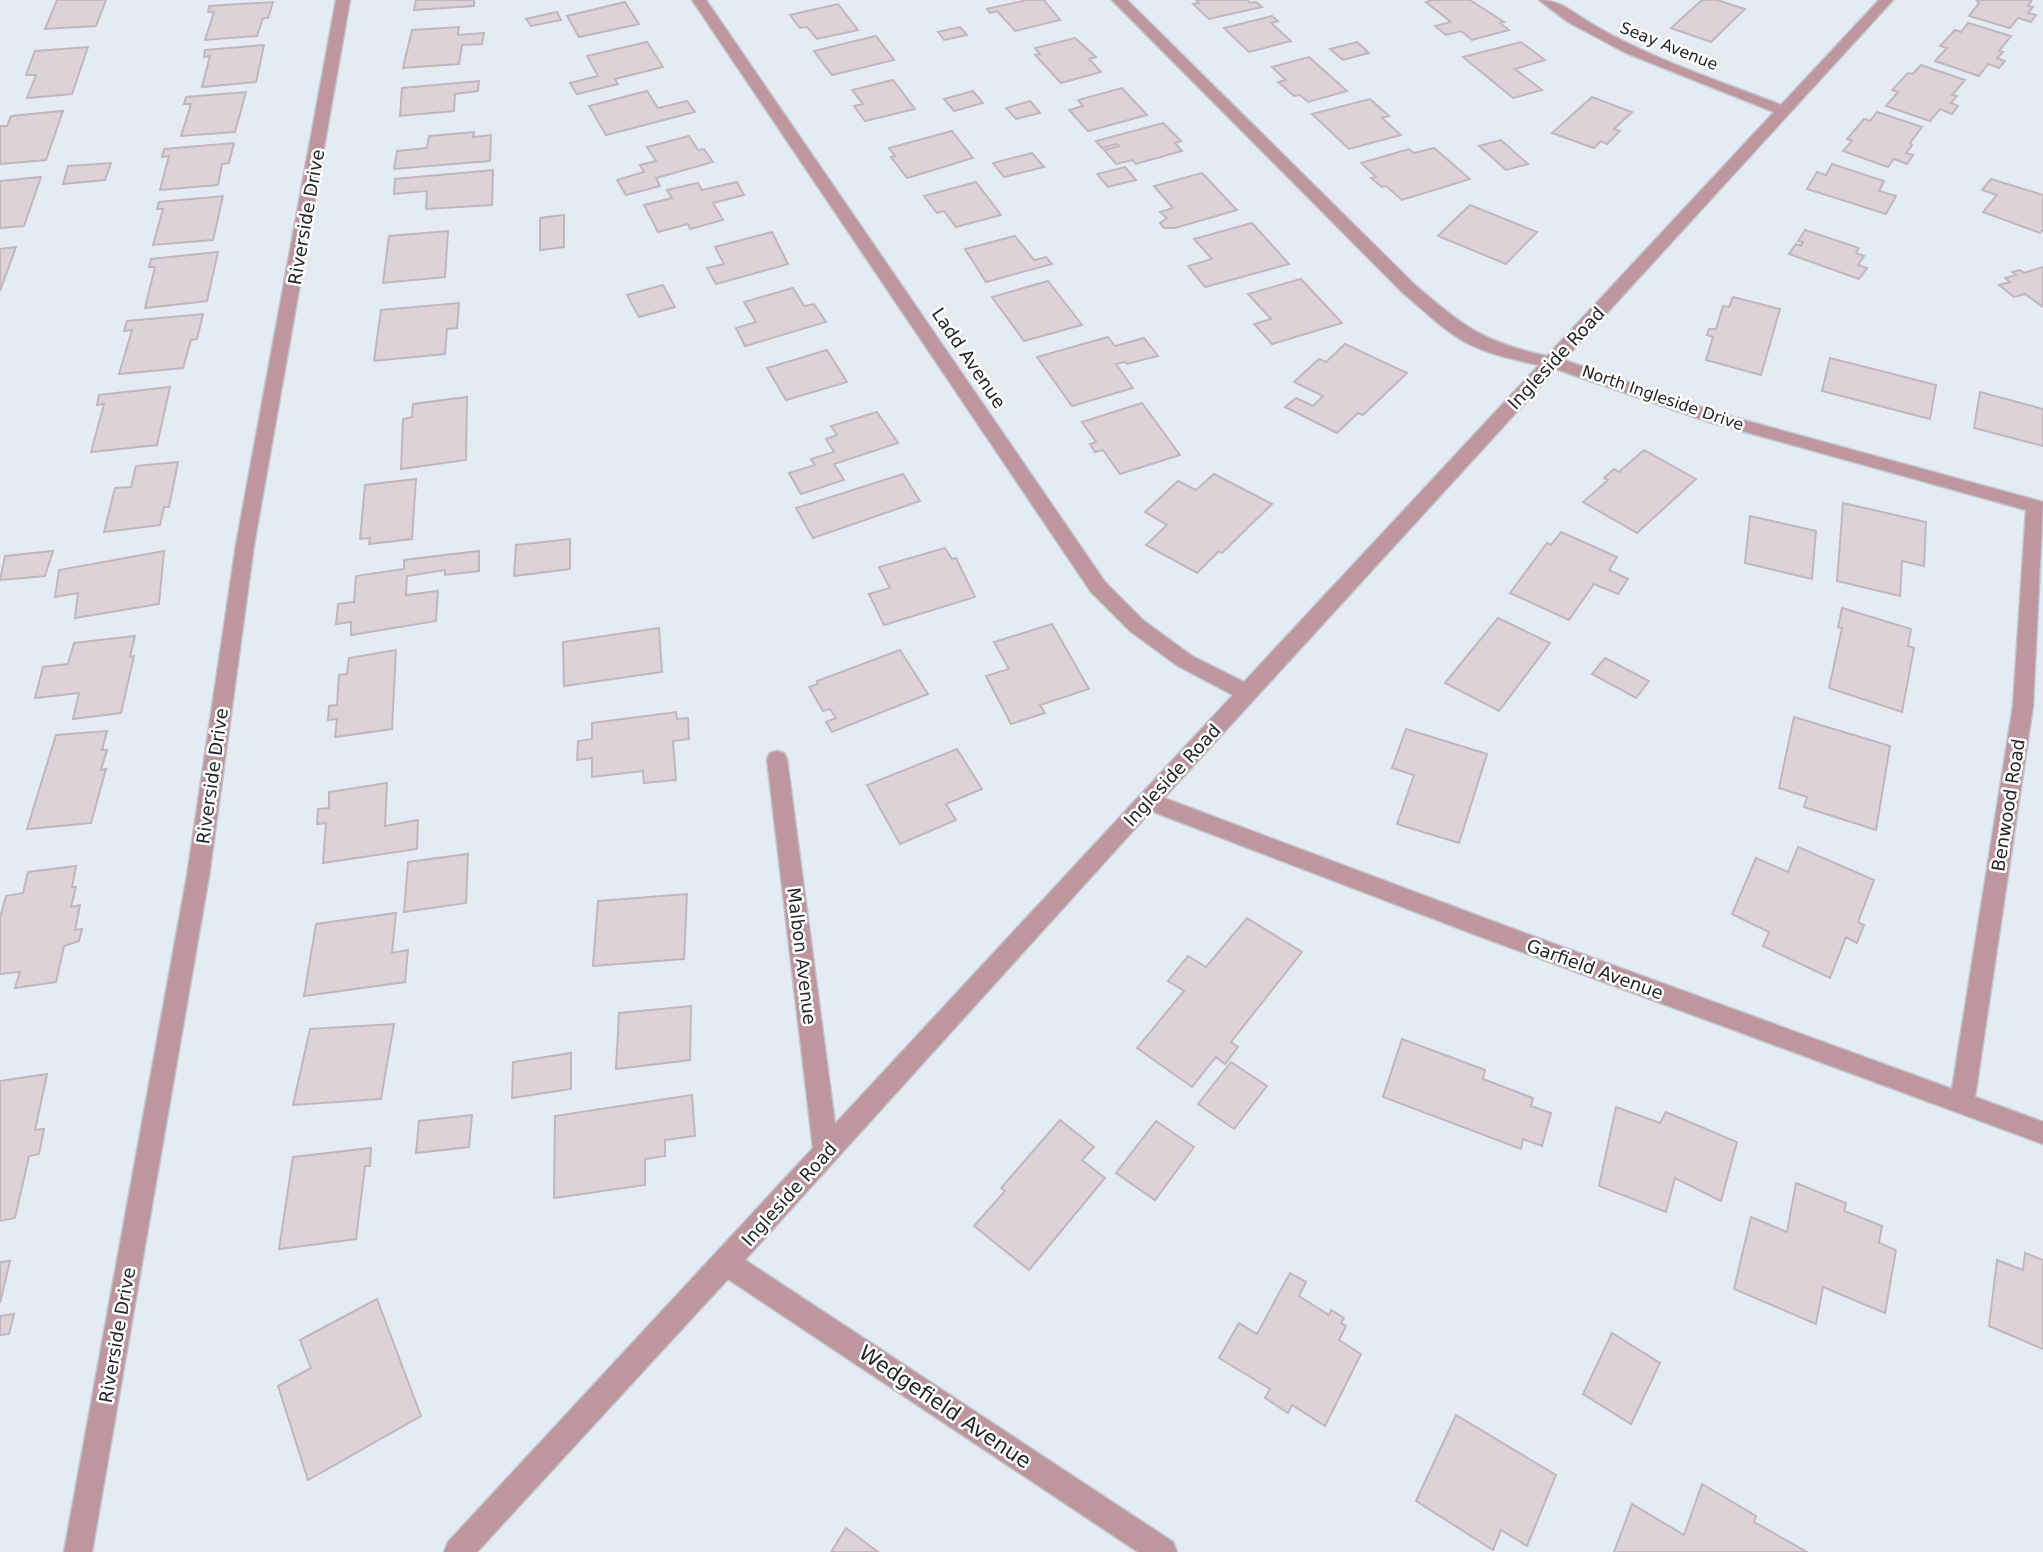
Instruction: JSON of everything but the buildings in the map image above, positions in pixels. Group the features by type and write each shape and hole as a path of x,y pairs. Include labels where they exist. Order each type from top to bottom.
{"street":[{"name":"Riverside Drive","path":"78,1552 198,876 245,545 343,0"},
{"name":"Ladd Avenue","path":"699,0 1098,587 1137,626 1185,661 1247,693"},
{"name":"North Ingleside Drive","path":"1119,0 1428,305 1476,341 1512,355 1552,362 1712,417 2039,507"},
{"name":"Seay Avenue","path":"1546,0 1575,21 1634,53 1785,111"},
{"name":"Ingleside Road","path":"458,1552 1886,0"},
{"name":"Benwood Road","path":"1962,1103 2023,706 2039,507"},
{"name":"Malbon Avenue","path":"777,759 827,1152"},
{"name":"Garfield Avenue","path":"1149,801 1492,931 2043,1133"},
{"name":"Wedgefield Avenue","path":"726,1262 1163,1552"}]}
